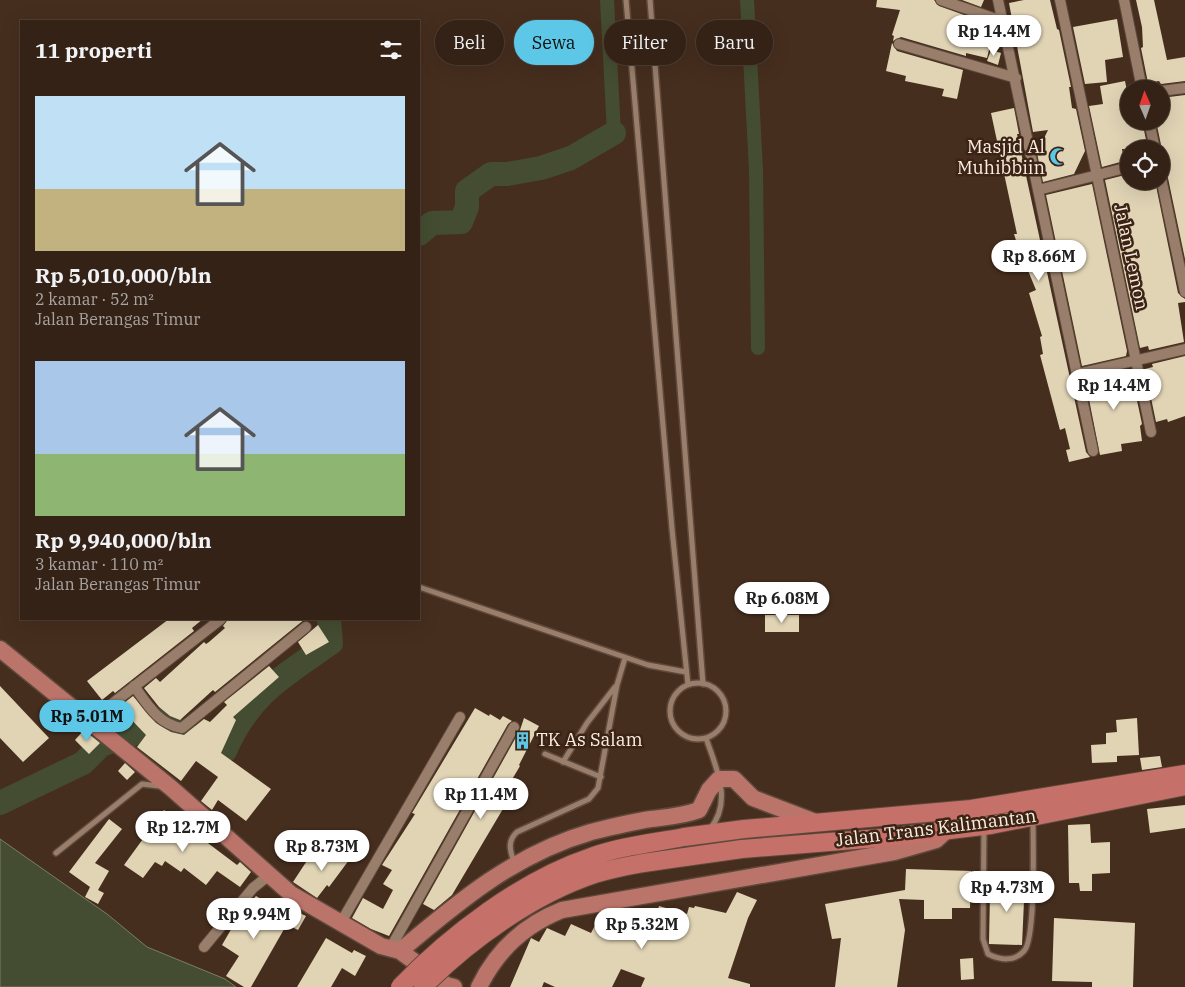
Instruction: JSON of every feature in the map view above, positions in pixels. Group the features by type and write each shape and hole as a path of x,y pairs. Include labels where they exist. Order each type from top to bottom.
{"highway":[{"name":"Jalan Trans Kalimantan","path":"400,987 418,968 451,940 503,902 554,873 590,857 619,849 705,834 971,809 1185,774"},
{"name":"Jalan Trans Kalimantan","path":"423,987 454,958 504,921 568,884 619,868 742,849 892,837 984,826 1185,786"}],"main road":[{"path":"0,649 170,787 268,876 291,894 340,924 395,950 446,984 454,987"},
{"path":"395,950 482,884 514,866 557,844 589,833 626,823 685,815 699,810 709,790 719,779 726,777 734,779 753,798 818,822"},
{"path":"479,987 484,976 512,940 528,926 562,910 894,852 936,840 947,830"}],"street":[{"path":"941,0 1002,21"},
{"path":"998,0 1016,78 1093,451"},
{"name":"Jalan Lemon","path":"1060,0 1151,432"},
{"path":"1124,0 1140,80"},
{"path":"899,44 1016,78"},
{"path":"1170,90 1185,88"},
{"path":"1038,190 1120,169"},
{"path":"1164,190 1185,292"},
{"path":"1077,374 1185,349"},
{"path":"90,721 221,620"},
{"path":"134,686 153,713 167,723 182,728 306,627"},
{"path":"340,924 460,718"},
{"path":"395,950 514,727"},
{"path":"204,947 253,888 268,876"}],"lane":[{"path":"626,0 688,685"},
{"path":"650,0 692,517 703,684"},
{"path":"420,587 625,658 657,668 686,672"},
{"path":"514,866 510,845 511,838 517,832 589,799 598,788 617,685 625,658"},
{"path":"703,684 717,690 724,699 726,709 725,720 720,730 706,738 689,738 680,732 673,723 670,713 672,702 677,692 688,685 703,684"},
{"path":"563,762 587,724 617,685"},
{"path":"705,834 717,820 723,800 719,779 706,738"},
{"path":"545,754 601,777"},
{"path":"56,853 142,784 170,787"},
{"path":"984,826 982,939 988,954 1011,959 1024,951 1031,932 1033,817"}],"shaded area":[{"path":"0,839 107,914 147,947 225,979 236,987 0,987"}],"building":[{"path":"877,0 934,0 939,6 995,26 987,58 966,53 966,56 901,37 893,41 894,36 892,35 900,10 876,7"},
{"path":"962,0 984,0 981,7"},
{"path":"1024,0 1050,0 1057,29 1059,30 1071,87 1069,87 1072,108 1076,109 1085,151 1074,174 1043,182 1037,153 1048,130 1033,132 1009,3"},
{"path":"1136,0 1154,0 1167,60 1185,57 1185,81 1170,83 1170,80 1147,80 1141,48 1143,47 1142,27"},
{"path":"1117,19 1123,57 1105,60 1107,82 1085,84 1073,27"},
{"path":"892,43 897,51 963,70 957,99 942,96 944,89 905,81 906,76 886,71"},
{"path":"991,50 1001,53 998,65 987,61"},
{"path":"1120,82 1120,130 1144,130 1146,140 1120,140 1120,162 1102,167 1089,106 1103,104 1100,86"},
{"path":"1185,95 1185,259 1170,188 1170,140 1160,140 1158,130 1170,130 1170,97"},
{"path":"1014,108 1019,134 1017,134 1086,452 1090,457 1069,462 1066,450 1070,449 1065,428 1060,430 1040,355 1043,354 1040,337 1042,336 1029,293 1036,290 1027,268 1025,269 1014,234 1017,234 991,113"},
{"path":"1120,176 1120,190 1157,190 1178,293 1185,299 1185,302 1178,303 1184,342 1149,350 1148,346 1140,348 1105,180"},
{"path":"1092,184 1127,351 1126,356 1082,366 1046,195"},
{"path":"1185,356 1185,416 1168,422 1167,419 1156,422 1145,369 1153,367 1152,364"},
{"path":"1128,369 1131,372 1142,424 1140,426 1142,441 1121,444 1122,451 1100,455 1085,379"},
{"path":"765,615 799,615 799,632 765,632"},
{"path":"168,620 202,620 192,628 194,631 115,693 113,691 102,700 87,681"},
{"path":"227,620 304,620 215,692 213,690 180,720 170,716 159,707 144,688 156,678 160,682 204,642 206,644 209,642 225,628 223,626"},
{"path":"318,625 329,642 306,655 298,642"},
{"path":"269,666 279,677 233,717 236,720 221,753 271,789 246,821 218,800 212,810 201,801 218,777 196,761 181,781 137,747 146,735 126,714 131,711 124,703 133,696 156,723 171,732 184,735 204,719 210,722 227,705 224,702"},
{"path":"0,686 49,738 23,762 0,738"},
{"path":"475,708 500,720 503,716 512,721 508,724 389,936 371,929 352,918 363,898 383,909 393,890 383,884 392,870 382,865 415,814 412,813"},
{"path":"524,718 539,726 520,766 504,793 510,797 452,895 434,910 423,904 520,730"},
{"path":"1137,718 1139,755 1117,756 1117,762 1092,763 1091,745 1106,744 1106,733 1117,732 1116,720"},
{"path":"84,730 100,743 89,754 75,740"},
{"path":"1160,756 1162,767 1142,770 1140,758"},
{"path":"125,763 135,772 127,780 118,771"},
{"path":"1185,805 1185,828 1150,833 1147,809"},
{"path":"164,810 237,865 240,862 251,872 240,887 217,871 206,885 184,868 181,872 165,861 162,866 155,862 143,878 124,865"},
{"path":"109,819 122,829 95,863 109,871 98,890 104,893 98,904 85,897 90,887 69,872"},
{"path":"1090,824 1091,843 1110,842 1110,873 1092,874 1092,891 1080,891 1079,883 1069,883 1068,825"},
{"path":"338,846 352,856 329,887 327,885 317,898 293,882 312,853 326,862"},
{"path":"906,869 971,871 970,908 952,908 952,919 924,919 924,900 899,899 905,930 897,987 835,987 841,938 832,939 825,904 905,890"},
{"path":"1000,878 1025,879 1022,945 989,944 990,894 1000,894"},
{"path":"737,892 757,900 748,918 728,978 750,984 750,987 641,987 645,978 621,969 612,987 555,987 544,982 542,987 510,987 531,938 539,942 547,928 565,936 571,924 591,933 600,916 610,921 613,914 635,922 639,910 656,916 659,906 687,914 689,907 694,908 695,906 726,913"},
{"path":"256,896 291,917 251,987 244,987 226,976 239,956 222,945 240,914"},
{"path":"295,911 306,916 298,930 288,925"},
{"path":"1054,918 1135,923 1133,987 1092,987 1092,982 1052,981"},
{"path":"326,938 352,953 354,950 366,956 355,976 342,968 331,987 297,987"},
{"path":"973,958 974,979 961,980 960,959"}],"waterway":[{"path":"607,0 614,133"},
{"path":"747,0 756,170 758,348"},
{"path":"420,233 432,223 461,222 467,207 467,191 491,174 507,174 541,168 571,158 614,133"},
{"path":"0,803 83,763 101,745 133,734 156,720 213,748 225,751 245,715 269,688 331,643 329,620"}],"place":[{"name":"Masjid Al Muhibbiin","path":"1059,157"},
{"name":"TK As Salam","path":"522,740"}]}
